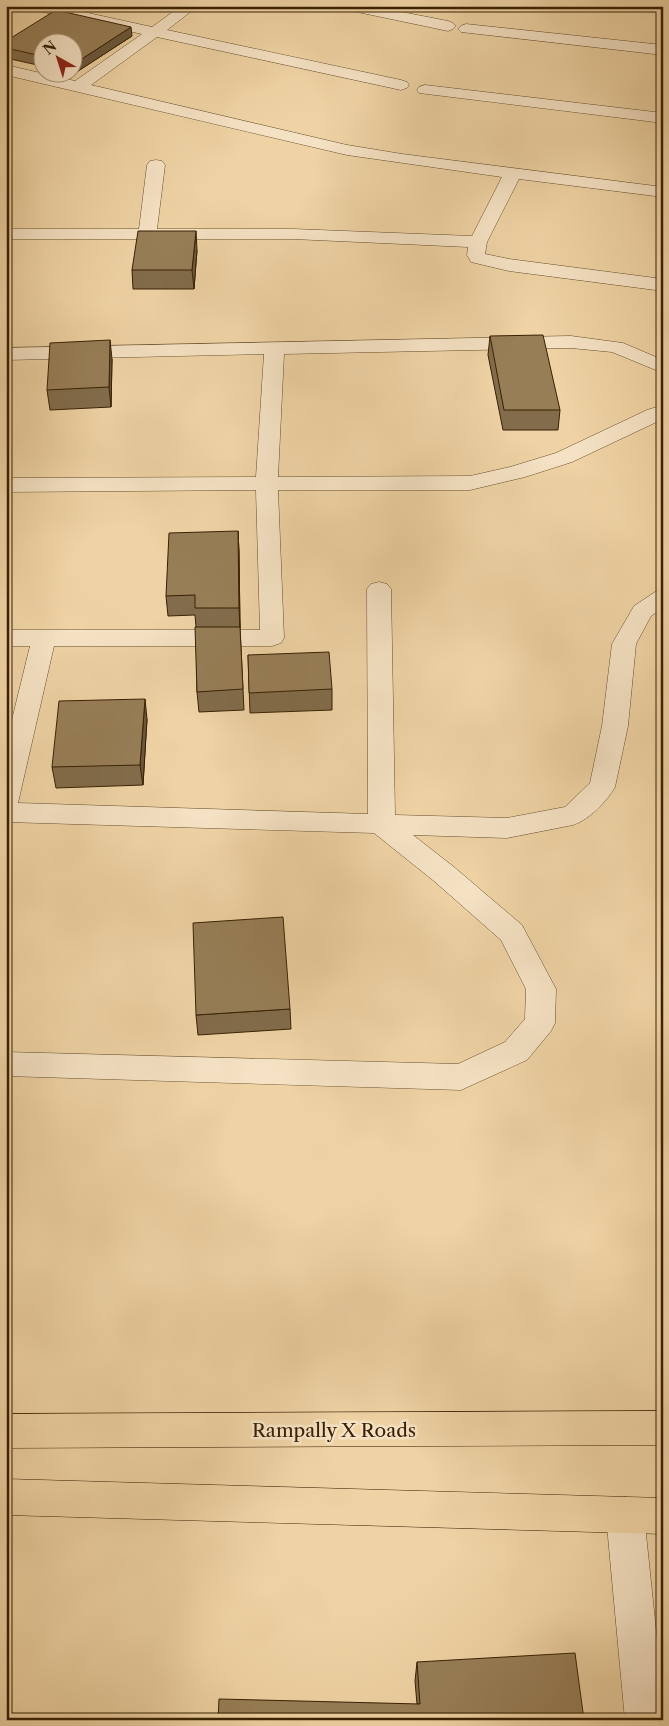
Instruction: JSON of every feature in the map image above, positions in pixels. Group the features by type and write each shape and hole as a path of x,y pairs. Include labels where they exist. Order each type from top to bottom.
{"main road":[{"name":"Rampally X Roads","path":"6,1431 663,1428"},
{"path":"6,1497 663,1516"}],"street":[{"path":"34,6 401,85"},
{"path":"78,87 191,6"},
{"path":"348,6 448,26"},
{"path":"466,28 663,50"},
{"path":"6,70 347,150 663,192"},
{"path":"425,90 663,118"},
{"path":"147,235 156,165"},
{"path":"513,173 478,242 476,255 485,261 663,285"},
{"path":"6,234 293,234 478,242"},
{"path":"6,354 571,342 616,347 663,367"},
{"path":"6,638 272,638 267,484 274,349"},
{"path":"6,485 470,483 527,471 593,446 663,411"},
{"path":"379,589 382,825"},
{"path":"6,812 507,828 573,815 602,787 615,726 624,644 642,611 663,597"},
{"path":"6,800 44,638"},
{"path":"6,1064 461,1077 516,1051 540,1023 542,989 512,933 444,874 382,825"},
{"path":"625,1515 645,1720"}],"building":[{"path":"56,10 131,27 82,59 82,32 32,32 32,54 6,48 6,41"},
{"path":"138,231 196,231 192,270 132,270"},
{"path":"543,335 560,410 504,410 490,336"},
{"path":"110,340 109,387 47,390 50,343"},
{"path":"238,531 239,608 195,608 195,595 166,596 169,533"},
{"path":"195,627 240,627 243,689 197,692"},
{"path":"329,652 332,689 249,693 248,655"},
{"path":"145,699 140,765 52,767 59,701"},
{"path":"283,917 290,1009 196,1015 193,923"},
{"path":"575,1653 584,1720 218,1720 219,1699 420,1704 417,1662"}]}
